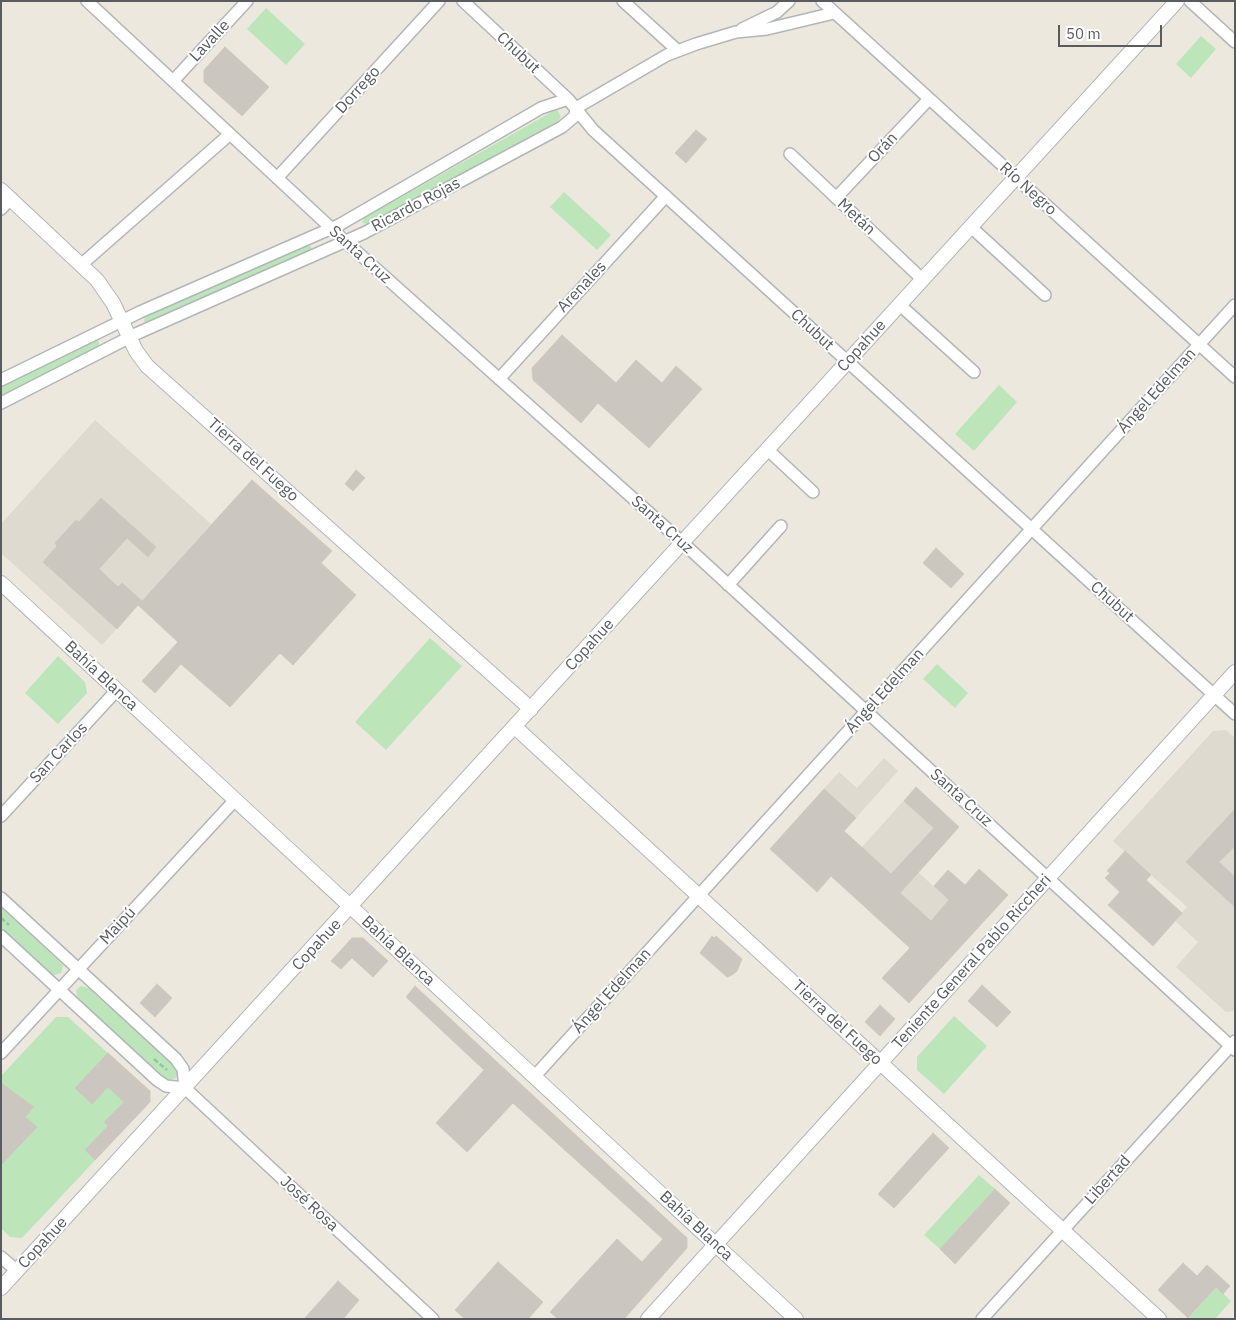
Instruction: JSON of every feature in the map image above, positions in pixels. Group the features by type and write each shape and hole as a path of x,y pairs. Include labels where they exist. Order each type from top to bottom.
{"street":[{"name":"Santa Cruz","path":"88,1 346,242 683,543 1233,1046"},
{"name":"Lavalle","path":"173,81 246,1"},
{"name":"Dorrego","path":"277,178 438,1"},
{"name":"Chubut","path":"462,1 568,99 592,130 1235,714"},
{"path":"623,1 677,50"},
{"name":"Ricardo Rojas","path":"1,403 129,338 346,242 562,128 575,116 576,108 677,50 736,32 777,12 789,1"},
{"name":"Río Negro","path":"822,1 1235,377"},
{"name":"Copahue","path":"1,1288 351,908 1177,1"},
{"path":"1190,1 1235,42"},
{"name":"Ricardo Rojas","path":"736,32 767,29 834,12"},
{"name":"Ricardo Rojas","path":"1,380 121,320 357,216 541,108 568,99"},
{"name":"Orán","path":"836,198 929,99"},
{"path":"82,264 230,134"},
{"name":"Metán","path":"790,154 923,280"},
{"name":"Arenales","path":"499,379 666,196"},
{"name":"Tierra del Fuego","path":"4,199 82,264 104,288 139,356 151,369 532,709"},
{"path":"971,227 1045,295"},
{"path":"900,305 974,372"},
{"name":"Ángel Edelman","path":"534,1077 1235,305"},
{"path":"768,450 813,492"},
{"path":"728,585 781,526"},
{"name":"Bahía Blanca","path":"1,583 796,1319"},
{"name":"Teniente General Pablo Riccheri","path":"648,1319 1235,672"},
{"name":"San Carlos","path":"1,816 117,690"},
{"name":"Tierra del Fuego","path":"515,727 1158,1319"},
{"name":"Maipú","path":"1,1053 235,800"},
{"path":"1,898 176,1058 183,1069 185,1088 166,1086 157,1080 1,936"},
{"name":"Libertad","path":"982,1319 1233,1046"},
{"name":"José Rosa","path":"185,1088 433,1319"},
{"path":"1,1257 17,1272"}],"shaded area":[{"path":"95,420 211,524 102,645 1,553 1,524"},
{"path":"1226,730 1235,738 1235,1011 1226,1012 1176,967 1198,942 1175,921 1187,907 1113,841 1213,731"},
{"path":"884,758 898,771 844,831 862,847 916,787 959,827 918,872 978,927 937,972 831,876 817,892 770,849 839,772 857,788"}],"green space":[{"path":"266,8 305,44 286,65 247,29"},
{"path":"1201,36 1216,49 1191,78 1176,64"},
{"path":"557,109 561,117 558,121 368,224 362,223 364,218"},
{"path":"564,192 611,235 597,250 550,207"},
{"path":"309,244 313,250 147,323 144,321 145,316"},
{"path":"96,339 99,342 99,347 1,397 1,385"},
{"path":"999,385 1017,402 974,451 955,434"},
{"path":"430,638 462,666 386,750 355,722"},
{"path":"58,656 85,682 87,693 58,724 25,693"},
{"path":"937,664 968,693 955,708 923,679"},
{"path":"1,907 60,962 63,966 61,973 54,975 50,973 1,928"},
{"path":"81,986 88,988 175,1067 178,1074 176,1078 169,1080 165,1078 78,999 76,990"},
{"path":"954,1016 987,1046 944,1094 917,1070 917,1057"},
{"path":"56,1017 68,1017 150,1091 150,1102 22,1238 10,1237 1,1228 1,1076"},
{"path":"979,1175 995,1189 940,1249 924,1235"},
{"path":"1216,1287 1231,1301 1215,1319 1188,1319"}],"building":[{"path":"225,47 269,87 242,116 204,82 204,70"},
{"path":"696,130 707,139 686,163 675,153"},
{"path":"562,335 616,383 636,360 662,383 676,366 702,389 649,448 598,403 581,423 533,380 532,368"},
{"path":"356,470 365,478 353,491 345,484"},
{"path":"252,480 332,551 321,563 356,595 293,665 280,653 230,707 181,664 155,693 142,681 178,642 138,605 117,629 43,562 57,546 55,543 76,520 79,522 101,498 156,547 148,557 127,538 99,569 118,587 122,583 142,601"},
{"path":"936,548 964,574 951,588 923,563"},
{"path":"916,787 959,827 900,893 931,921 949,900 934,886 948,870 965,885 979,869 1008,895 909,1003 882,978 910,948 831,876 817,892 770,849 824,789 856,818 844,831 891,874 934,828 904,801"},
{"path":"1235,809 1235,846 1219,862 1235,877 1235,907 1186,862"},
{"path":"1125,851 1151,875 1146,880 1182,913 1153,946 1108,905 1120,892 1105,878 1110,873 1107,871"},
{"path":"712,936 714,938 716,936 742,959 737,971 732,975 727,977 700,953"},
{"path":"352,938 363,938 388,961 373,977 352,958 341,969 331,961"},
{"path":"157,984 172,998 155,1017 140,1003"},
{"path":"982,985 1011,1012 997,1027 968,1001"},
{"path":"415,986 687,1238 687,1248 624,1319 558,1319 550,1312 617,1239 642,1262 663,1239 513,1103 467,1152 436,1123 484,1070 406,997"},
{"path":"880,1005 895,1019 880,1036 865,1022"},
{"path":"108,1053 150,1091 150,1102 95,1160 85,1150 108,1126 104,1122 124,1102 108,1087 92,1104 75,1088"},
{"path":"1,1083 34,1107 25,1117 37,1127 1,1165"},
{"path":"933,1133 949,1148 894,1208 878,1194"},
{"path":"995,1189 1010,1203 955,1264 940,1249"},
{"path":"498,1262 543,1302 528,1319 465,1319 455,1310"},
{"path":"1183,1263 1197,1276 1207,1265 1230,1286 1223,1294 1216,1287 1188,1318 1158,1290"},
{"path":"338,1281 359,1300 343,1319 304,1319"}]}
